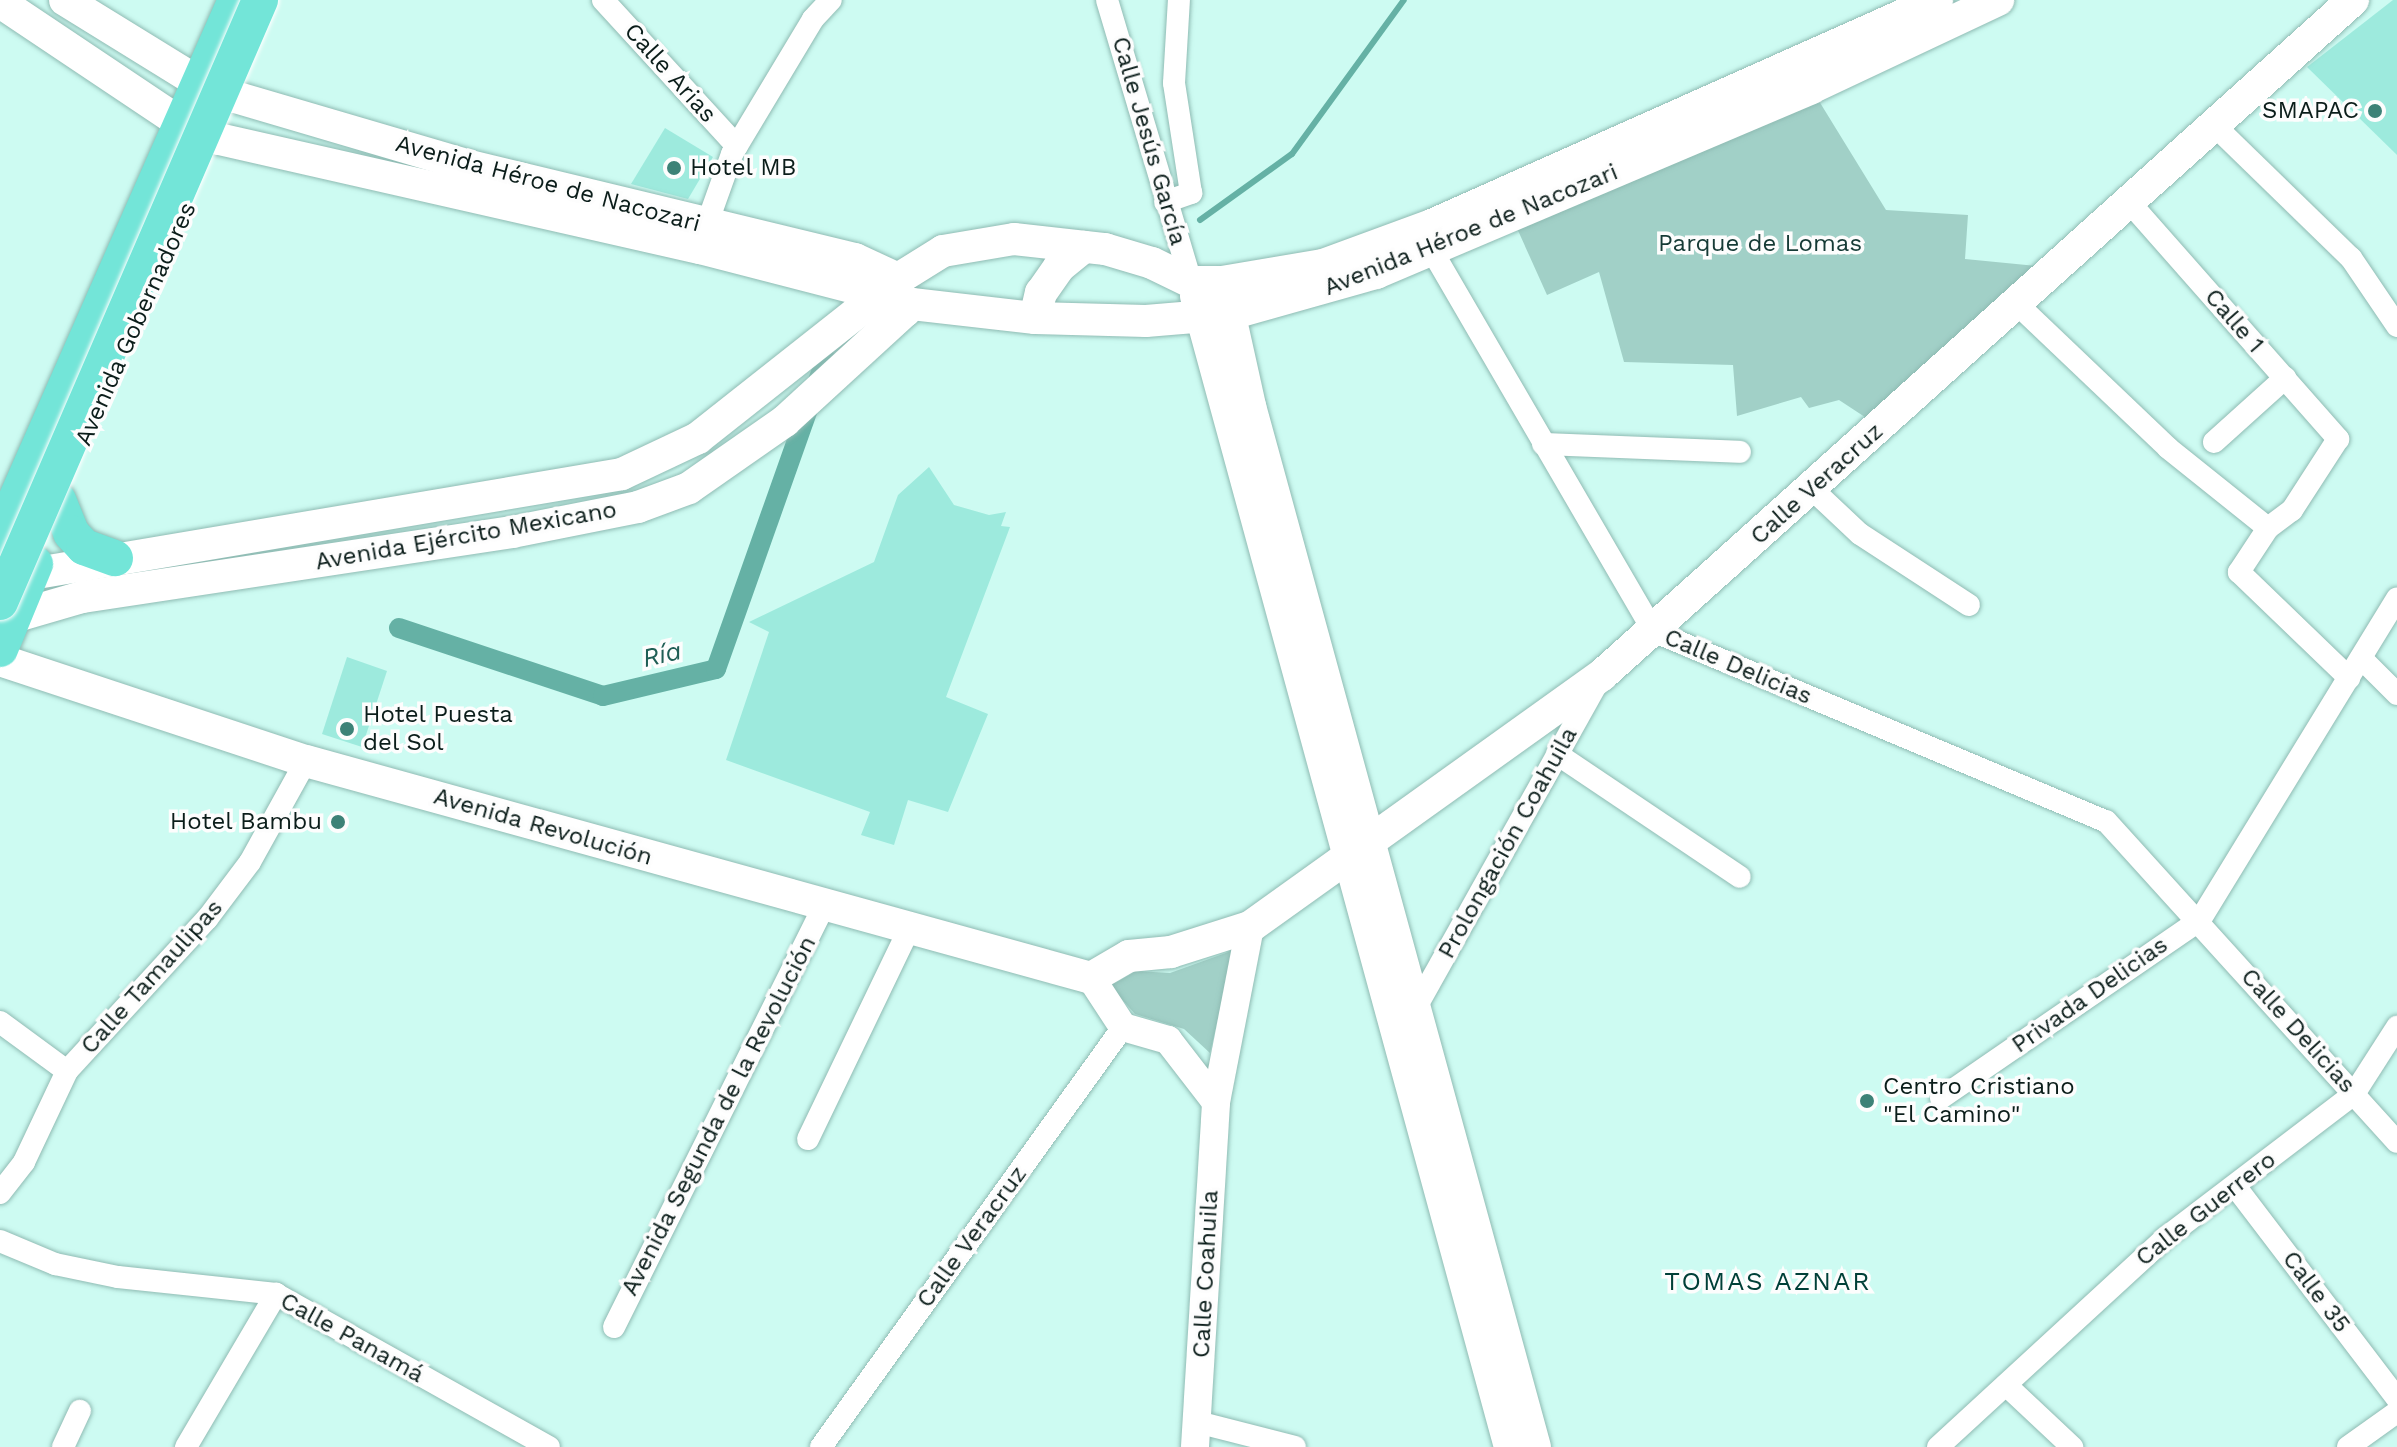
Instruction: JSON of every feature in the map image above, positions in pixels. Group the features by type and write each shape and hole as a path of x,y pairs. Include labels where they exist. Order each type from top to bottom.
{"main road":[{"name":"Avenida Héroe de Nacozari","path":"65,0 193,78 235,97 899,297 1035,318 1146,321 1216,315 1288,302 1844,58 1998,0"},
{"name":"Avenida Gobernadores","path":"11,557 181,123 193,78 236,0"},
{"path":"3,617 11,557 260,0"},
{"name":"Avenida Gobernadores","path":"11,557 58,500 219,139 276,0"},
{"name":"Avenida Héroe de Nacozari","path":"1844,58 1937,0"},
{"name":"Calle Veracruz","path":"1250,927 1602,675 2353,0"},
{"name":"Avenida Héroe de Nacozari","path":"0,2 181,123 219,139 702,237"},
{"name":"Avenida Héroe de Nacozari","path":"1207,282 1323,265 1432,237"},
{"path":"899,297 943,251 1014,239 1084,247 1152,263 1207,282 1510,1447"},
{"path":"1035,318 1050,280 1084,247"},
{"name":"Avenida Ejército Mexicano","path":"11,557 115,558 622,474 698,438 899,297"},
{"name":"Avenida Ejército Mexicano","path":"3,617 82,597 512,532 638,507 689,488 785,421 899,297"},
{"path":"58,500 71,533 84,547 115,558"},
{"name":"Avenida Revolución","path":"0,660 306,761 1091,978"},
{"path":"1356,849 1414,1011 1535,1447"},
{"path":"1091,978 1129,956 1171,952 1250,927"}],"street":[{"path":"193,78 221,0"},
{"name":"Calle Arias","path":"603,0 737,146"},
{"path":"702,237 737,146 813,19 831,0"},
{"name":"Calle Jesús García","path":"1107,0 1165,202 1207,282"},
{"path":"1165,202 1191,193 1174,83 1179,0"},
{"path":"2214,125 2351,258 2397,326"},
{"name":"Calle 1","path":"2130,203 2338,439 2292,510 2268,528"},
{"name":"Calle Delicias","path":"1432,237 1543,444 1653,631 2106,821 2200,920 2397,1142"},
{"path":"2017,304 2168,448 2268,528 2239,572 2355,668 2397,694"},
{"path":"2214,442 2285,378"},
{"path":"1543,444 1740,452"},
{"path":"1812,489 1860,534 1969,605"},
{"path":"2200,920 2397,599"},
{"name":"Prolongación Coahuila","path":"1414,1011 1602,675"},
{"path":"1557,754 1740,877"},
{"name":"Calle Tamaulipas","path":"0,1193 24,1162 67,1071 216,908 250,862 306,761"},
{"name":"Avenida Segunda de la Revolución","path":"614,1327 824,905"},
{"name":"Privada Delicias","path":"1941,1098 2200,920"},
{"name":"Calle Coahuila","path":"1196,1434 1216,1102 1250,927"},
{"path":"808,1139 909,929"},
{"path":"1091,978 1123,1027 1168,1040 1216,1102"},
{"path":"0,1022 67,1071"},
{"name":"Calle Veracruz","path":"821,1447 1123,1027"},
{"name":"Calle Guerrero","path":"1938,1447 2165,1238 2354,1094 2397,1027"},
{"name":"Calle 35","path":"2235,1186 2397,1399"},
{"name":"Calle Panamá","path":"0,1241 55,1264 118,1277 276,1294 549,1447"},
{"path":"186,1447 276,1294"},
{"path":"2006,1385 2072,1447"},
{"path":"63,1447 80,1411"},
{"path":"2348,1447 2397,1412"},
{"path":"1196,1434 1295,1447"}],"green space":[{"name":"Parque de Lomas","path":"1811,88 1886,210 1968,215 1965,259 2048,267 1871,421 1839,400 1809,408 1801,397 1737,416 1733,365 1624,362 1599,272 1547,295 1511,215"},
{"path":"1234,950 1210,1053 1184,1029 1135,1014 1110,986 1136,971 1170,973"}],"building":[{"name":"SMAPAC","path":"2397,0 2397,155 2307,67"},
{"path":"665,128 713,157 688,199 631,184"},
{"path":"929,467 954,505 989,515 1006,512 1001,526 1010,527 946,697 988,714 948,812 908,800 894,845 861,835 870,812 726,760 769,632 749,622 874,562 898,495"},
{"path":"347,657 387,671 362,747 322,734"}],"waterway":[{"path":"1200,220 1292,154 1404,0"},
{"name":"Ría","path":"399,628 603,696 716,669 826,359"}],"place":[{"name":"SMAPAC","path":"2375,111"},
{"name":"Hotel MB","path":"674,168"},
{"name":"Hotel Puesta del Sol","path":"347,729"},
{"name":"Hotel Bambu","path":"338,822"},
{"name":"Centro Cristiano \"El Camino\"","path":"1867,1101"}],"district":[{"name":"TOMAS AZNAR","path":"1768,1282"}]}
